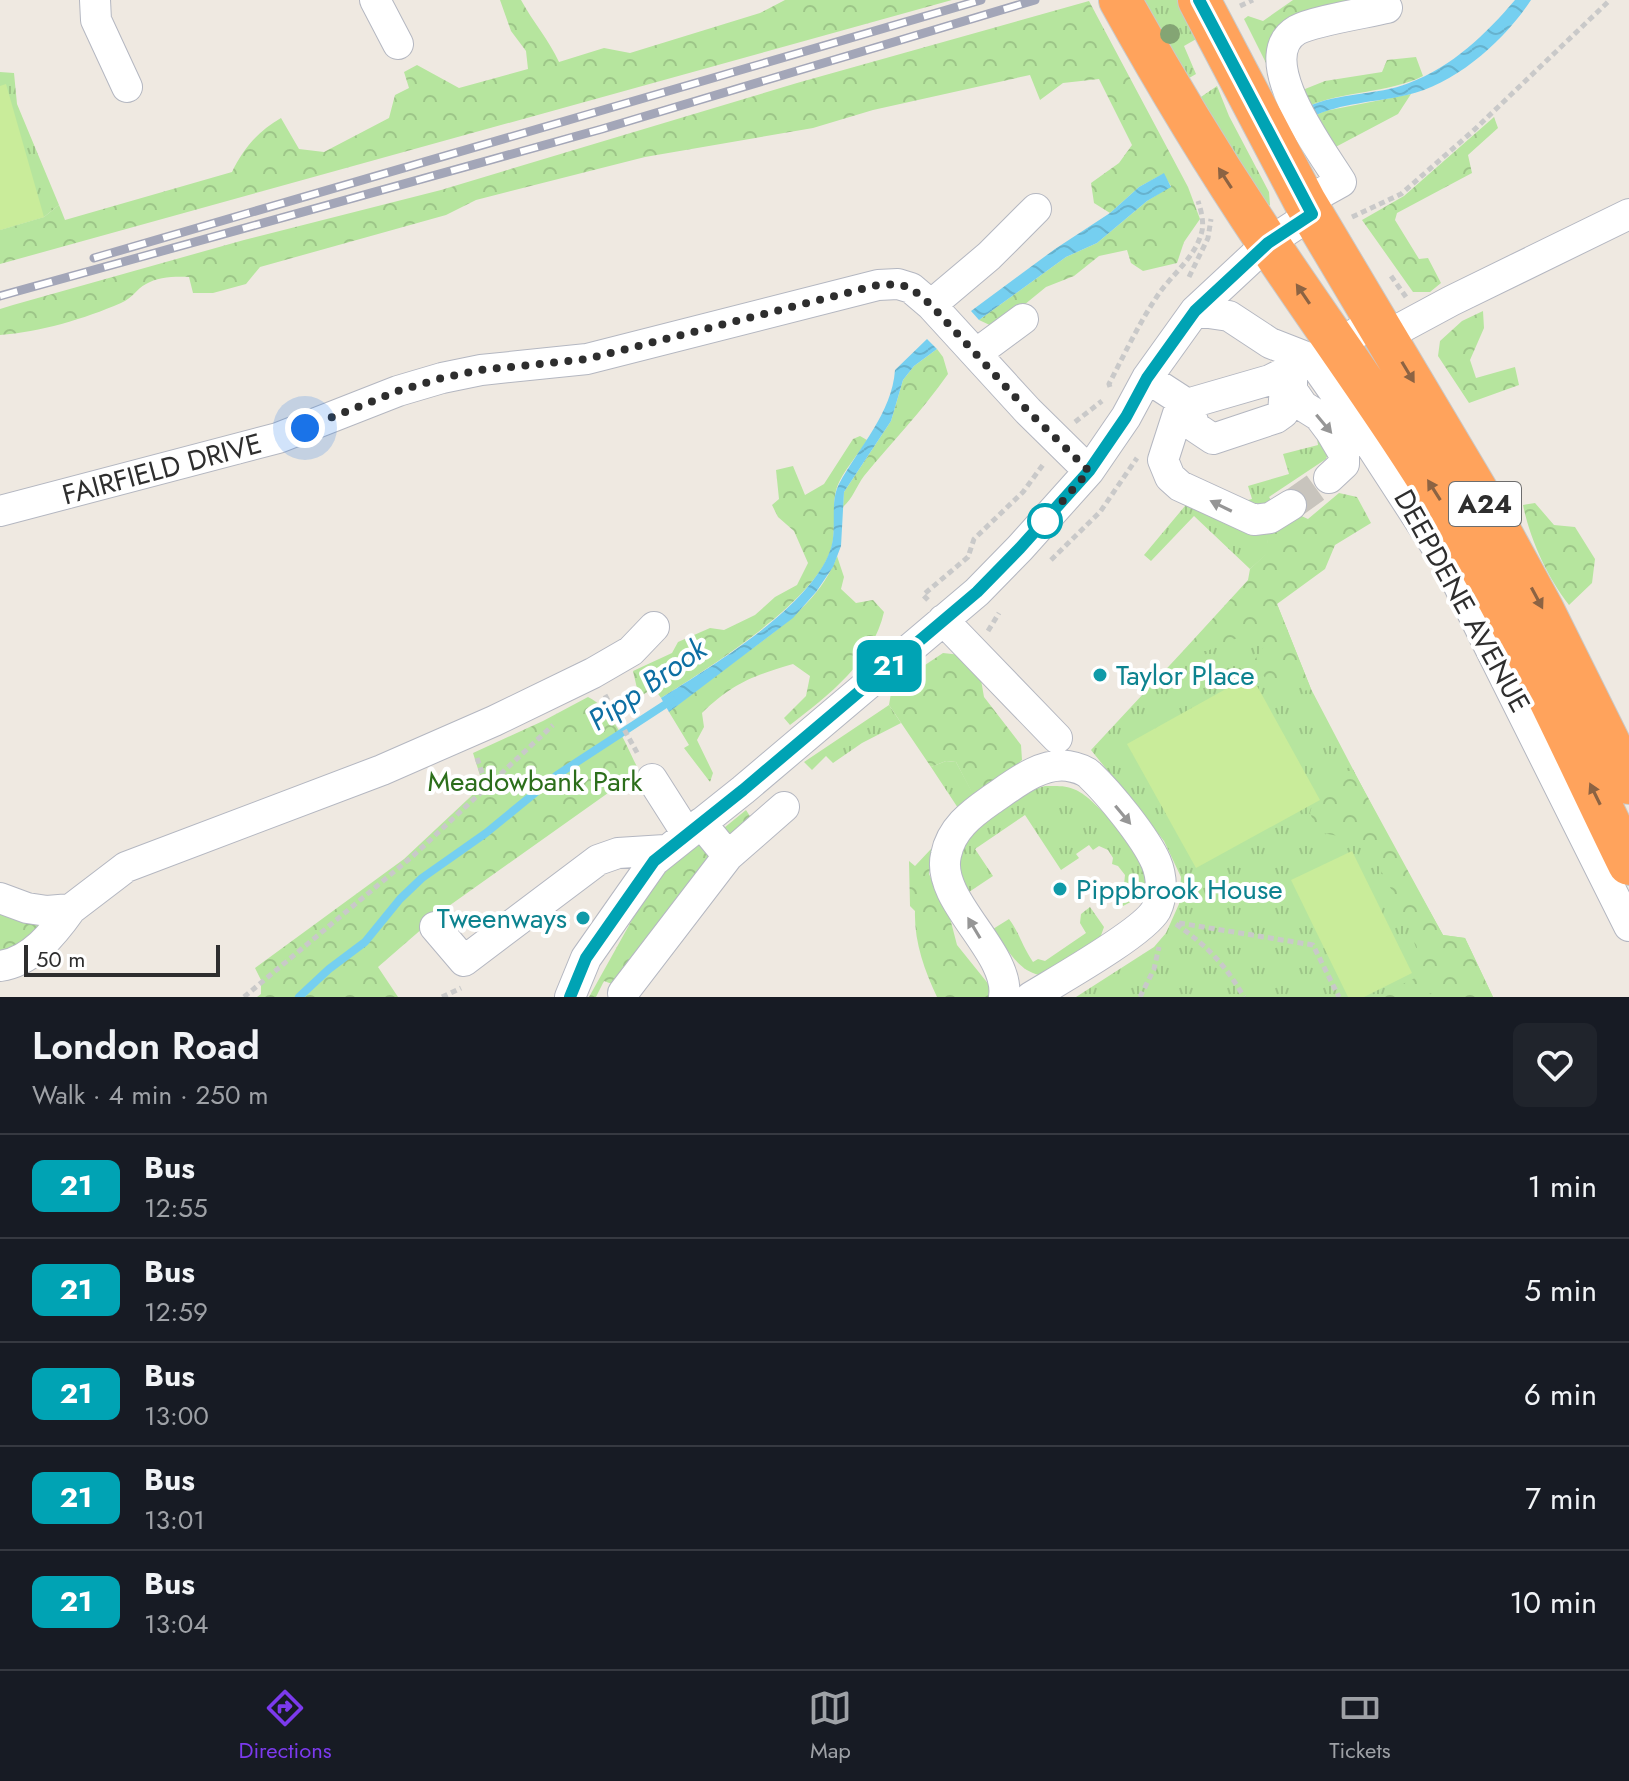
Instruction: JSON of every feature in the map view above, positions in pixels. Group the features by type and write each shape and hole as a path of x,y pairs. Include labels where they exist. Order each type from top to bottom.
{"highway":[{"name":"A24","path":"1120,0 1183,113 1268,243"},
{"name":"A24","path":"1199,0 1313,217 1505,540 1629,783"},
{"name":"DEEPDENE AVENUE","path":"1268,243 1306,365 1416,459 1513,628 1629,864"}],"street":[{"path":"95,0 96,20 127,87"},
{"path":"570,997 586,958 645,873 684,836 977,592 1089,471 1126,417 1137,373 1195,311 1268,243 1313,217 1341,182 1287,90 1280,53 1286,39 1299,29 1387,8"},
{"path":"931,305 989,256 1036,209"},
{"path":"1184,402 1270,380 1306,365 1381,328 1463,295 1629,214"},
{"name":"FAIRFIELD DRIVE","path":"0,511 278,438 398,391 442,378 481,370 587,359 878,285 898,284 911,288 931,305 1058,442 1089,471"},
{"path":"1195,311 1229,316 1306,365"},
{"path":"977,353 1023,319"},
{"path":"1137,373 1184,402 1195,427 1213,439 1283,413 1306,365"},
{"path":"1306,365 1292,390 1303,406 1319,416 1344,454 1344,464 1329,478"},
{"name":"DEEPDENE AVENUE","path":"1306,365 1393,477 1449,566 1629,926"},
{"path":"1184,402 1163,460 1170,477 1180,486 1254,520 1270,518 1291,505"},
{"path":"943,620 1057,738"},
{"path":"0,966 11,965 48,939 71,909 126,867 382,770 494,721 631,651 654,627"},
{"path":"1004,997 1006,985 1000,967 972,927 946,876 945,857 951,839 964,821 980,808 1025,777 1066,765 1088,772 1144,840 1157,865 1161,890 1156,910 1144,923 1031,997"},
{"path":"646,767 684,836 728,856"},
{"path":"623,993 728,856 784,807"},
{"path":"435,927 464,961 598,860 684,836"},
{"path":"0,898 27,908 47,911 71,909"}],"path":[{"path":"1313,217 1350,218 1401,194 1473,131 1610,0"},
{"path":"1113,392 1109,384 1141,322 1192,253 1202,230 1197,198"},
{"path":"1187,280 1208,238 1212,224 1210,212"},
{"path":"943,620 923,595 968,557 974,539 1023,492 1075,422 1137,373"},
{"path":"614,708 646,767"},
{"path":"244,997 414,855 553,725"},
{"path":"473,746 487,787"},
{"path":"1244,997 1226,968 1204,945 1174,923 1313,945 1339,997"}],"green space":[{"path":"500,0 521,0 559,62 604,48 630,53 760,13 785,0 952,0 0,264 0,230 44,217 59,205 65,220 232,172 252,141 281,118 299,149 324,152 389,118 395,95 409,88 404,72 417,65 459,88 528,69 526,51 511,31"},
{"path":"1141,0 1181,0 1198,38 1184,46 1196,74 1184,81"},
{"path":"1293,0 1377,0 1310,19 1271,73 1244,19 1248,16 1263,21"},
{"path":"1089,1 1188,187 1200,219 1184,242 1177,263 1143,271 1131,263 1127,250 1099,256 1074,276 1046,287 996,328 979,320 1066,257 1097,243 1147,201 1171,186 1163,174 1139,187 1110,213 1094,203 1091,183 1119,163 1132,145 1099,79 1063,83 1040,100 1030,75 873,110 813,128 645,157 476,200 446,215 260,267 246,284 213,293 193,293 189,277 161,278 143,286 121,303 92,314 46,328 0,335 0,309 13,305 244,240 441,190 797,83"},
{"path":"1416,57 1423,76 1409,82 1307,107 1300,91 1325,81 1382,72 1387,60"},
{"path":"0,72 14,73 17,104 59,205 44,217 0,230"},
{"path":"6,84 44,217 0,230 0,86"},
{"path":"1217,86 1229,116 1269,192 1270,205 1265,208 1195,101"},
{"path":"1411,94 1398,114 1328,151 1312,117 1325,111"},
{"path":"1494,117 1498,128 1468,155 1472,173 1397,213 1395,220 1419,259 1428,258 1441,283 1430,292 1413,292 1362,220 1404,196"},
{"path":"1483,311 1484,328 1470,360 1476,378 1515,367 1519,385 1469,403 1438,356 1440,341 1462,321"},
{"path":"937,349 948,374 864,476 843,507 844,492 891,421 903,380 914,366"},
{"path":"1315,425 1330,449 1326,459 1269,497 1275,506 1237,503 1252,499 1248,486 1289,474 1283,454 1318,445"},
{"path":"860,436 867,440 837,487 831,549 821,569 804,591 731,652 661,698 654,688 639,697 633,671 672,653 678,642 710,628 724,630 755,615 775,597 797,585 808,563 794,531 778,517 772,505 779,499 776,470 793,466 805,495 824,484 853,439"},
{"path":"1339,493 1357,497 1371,523 1335,545 1325,569 1277,604 1311,689 1304,691 1289,674 1270,684 1253,662 1265,645 1249,633 1207,651 1183,651 1248,580 1250,569 1268,552 1266,527 1297,514 1308,519"},
{"path":"1190,500 1266,527 1269,552 1250,569 1194,516 1151,561 1144,555"},
{"path":"1535,503 1554,525 1575,527 1595,559 1592,583 1569,605 1540,557 1530,531 1523,505"},
{"path":"837,556 844,577 841,589 856,603 873,600 884,612 870,646 834,689 790,725 784,718 806,696 810,676 793,664 744,682 713,703 702,713 704,727 697,740 713,773 710,782 684,748 689,745 669,712 807,603 819,589"},
{"path":"1277,604 1311,689 1392,844 1443,935 1465,938 1493,997 1076,997 1154,947 1166,933 1179,904 1181,877 1164,841 1091,750 1183,651"},
{"path":"943,653 970,656 980,674 984,697 1021,745 1022,760 986,793 971,791 956,762 946,761 931,767 889,705 892,687"},
{"path":"1251,675 1320,800 1196,868 1127,744"},
{"name":"Meadowbank Park","path":"588,697 612,719 639,771 446,908 378,967 398,997 257,997 261,994 261,980 255,968 404,859 483,785 473,753"},
{"path":"889,705 901,723 862,743 833,763 826,756 812,770 804,762"},
{"path":"946,761 956,762 971,790 982,792 958,808 931,767"},
{"path":"1353,770 1443,935 1465,938 1493,997 1444,997 1438,991 1419,997 1377,997 1419,976 1422,964 1402,909 1368,847 1353,839 1318,832 1310,813 1320,777"},
{"path":"1045,786 1065,787 1085,795 1116,826 1145,872 1142,896 1123,906 1112,893 1124,885 1125,875 1112,864 1113,858 1108,850 1099,846 1093,850 1089,845 1076,854 1079,858 1061,870 1025,815 975,849 993,876 969,892 958,860 967,840 997,811 1022,795"},
{"path":"746,810 753,821 612,984 604,981 596,997 589,997 642,902 682,850 719,832"},
{"path":"931,849 934,854 929,874 950,918 957,945 990,986 988,997 937,997 928,976 918,944 915,911 910,906 909,861 915,866"},
{"path":"1352,851 1412,973 1364,997 1348,997 1291,880"},
{"path":"1090,907 1104,927 1098,944 1039,975 1018,963 993,929 1009,919 1033,962 1038,959 1045,961 1086,933 1080,923 1081,914"},
{"path":"0,911 42,926 39,939 0,956"}],"water":[{"path":"1515,0 1531,0 1493,45 1443,82 1407,95 1346,106 1312,117 1307,107 1319,102 1396,87 1440,68 1480,37"},
{"path":"1164,173 1171,187 1147,201 1097,243 1066,257 979,320 971,311 1110,213 1139,187"},
{"path":"927,339 937,349 914,366 903,380 891,421 844,492 841,546 833,567 816,592 793,618 669,712 661,698 757,634 802,594 819,572 832,543 834,500 839,484 888,401 895,370"}],"waterway":[{"name":"Pipp Brook","path":"299,997 365,942 400,899 422,878 486,833 557,775 672,700"}],"tunnel":[{"path":"1291,505 1329,478"}],"railway":[{"path":"94,258 981,0"},
{"path":"0,296 602,129 1035,0"}],"bus line":[{"name":"21","path":"570,997 586,958 654,861 977,592 1089,471 1126,417 1147,378 1195,311 1268,243 1312,214 1199,0"}],"place":[{"name":"Taylor Place","path":"1100,675"},
{"name":"Pippbrook House","path":"1060,889"},
{"name":"Tweenways","path":"583,918"}],"route":[{"path":"305,428 398,391 442,378 481,370 587,359 878,285 898,284 911,288 931,305 1028,411 1089,471 1038,529 1045,521"}]}
